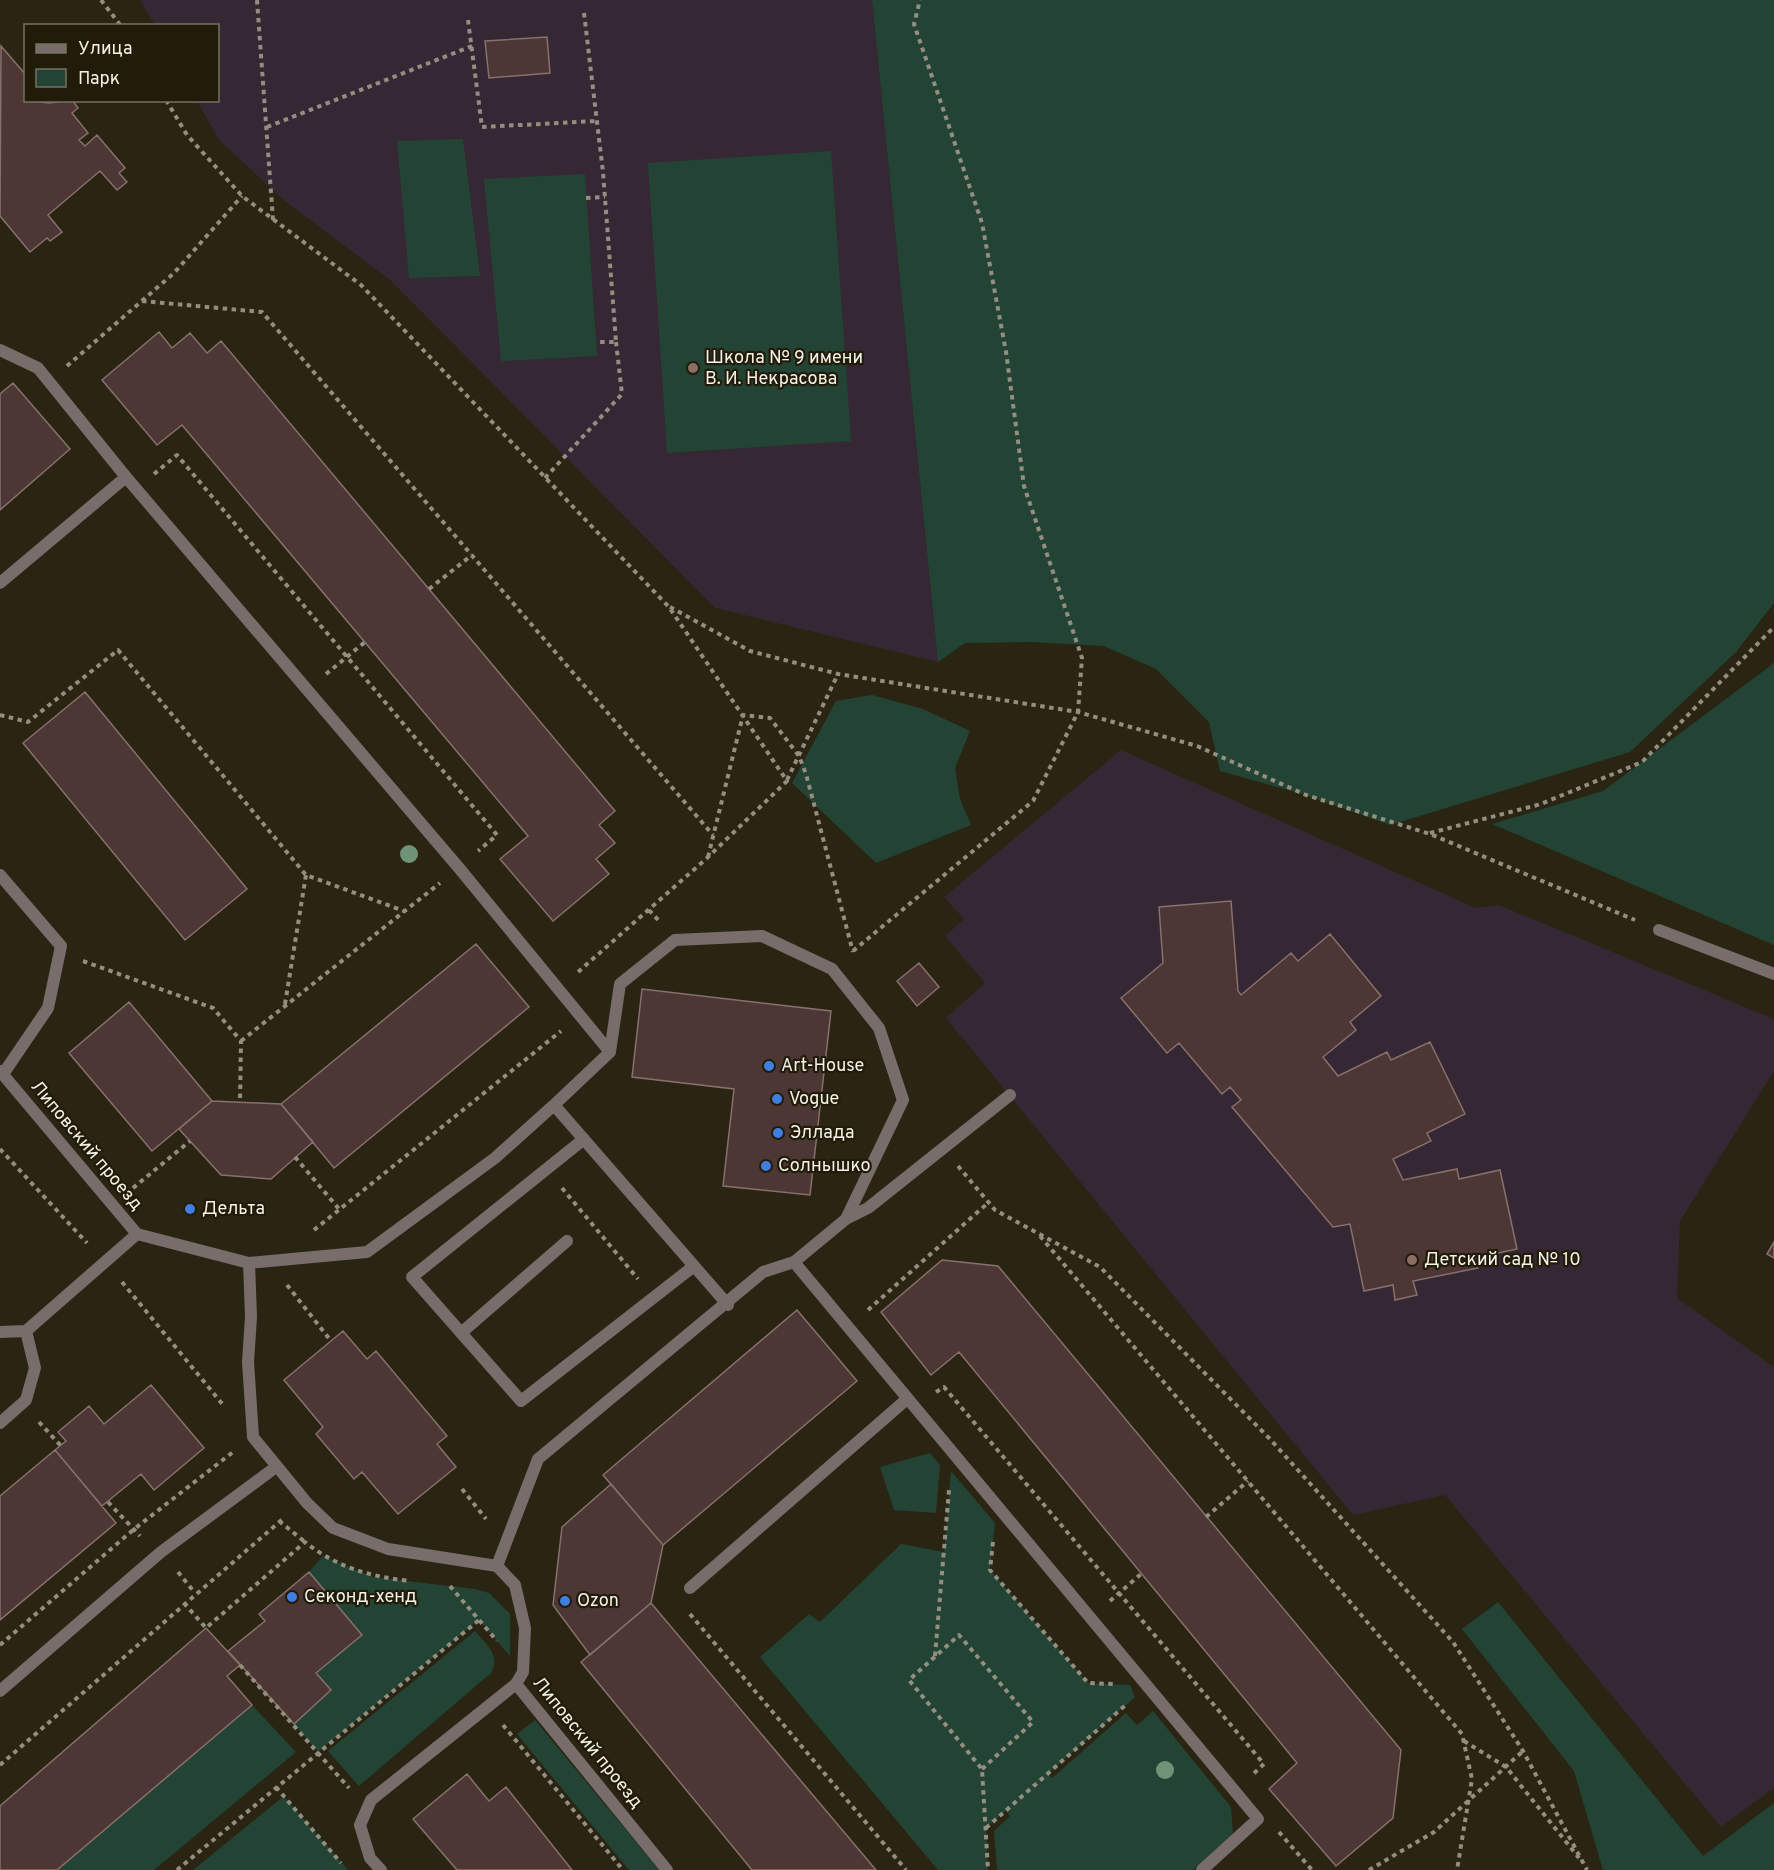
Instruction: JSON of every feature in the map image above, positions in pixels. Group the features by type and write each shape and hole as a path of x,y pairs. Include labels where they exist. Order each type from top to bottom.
{"street":[{"path":"1,346 38,368 126,477 459,868 610,1052"},
{"path":"0,583 126,477"},
{"path":"0,874 61,946 48,1008 1,1073"},
{"path":"1659,930 1774,974"},
{"path":"610,1052 620,984 675,940 762,936 831,969 879,1028 903,1100 846,1219"},
{"name":"Липовский проезд","path":"1,1073 137,1234 249,1263 367,1252 495,1158 610,1052"},
{"path":"249,1263 251,1317 248,1362 253,1437 276,1467 307,1503 333,1528 388,1549 497,1566 538,1460 728,1305 763,1272 794,1262 846,1219 868,1208 1010,1095"},
{"path":"554,1105 728,1305"},
{"path":"584,1139 412,1277 521,1401 694,1266"},
{"path":"0,1332 26,1331 137,1234"},
{"path":"461,1333 567,1241"},
{"path":"794,1262 1258,1819 1202,1870"},
{"path":"0,1423 26,1400 35,1368 26,1331"},
{"path":"690,1588 907,1399"},
{"path":"0,1691 161,1552 276,1467"},
{"name":"Липовский проезд","path":"497,1566 515,1585 525,1628 523,1672 516,1683 667,1870"},
{"path":"381,1870 370,1858 360,1825 371,1800 516,1683"}],"path":[{"path":"101,0 120,24"},
{"path":"257,0 273,220"},
{"path":"853,951 1034,801 1078,711 1082,658 1042,547 1024,486 1006,352 982,222 914,24 920,0"},
{"path":"545,478 622,394 605,197 584,14"},
{"path":"468,20 482,127 597,121"},
{"path":"267,127 472,46"},
{"path":"167,102 187,135 242,196 361,285 669,607 787,781"},
{"path":"49,382 174,273 242,196"},
{"path":"586,198 605,197"},
{"path":"142,301 262,312 713,835"},
{"path":"596,342 616,342"},
{"path":"146,466 153,474 177,455 496,835 476,853 483,861"},
{"path":"429,589 472,555"},
{"path":"669,607 750,651 838,674 1078,711 1197,746 1306,795 1430,834 1659,930"},
{"path":"1430,834 1541,804 1642,762 1774,627"},
{"path":"308,690 365,642"},
{"path":"0,715 28,722 118,650 306,875 404,911"},
{"path":"559,990 707,858 787,781 838,674"},
{"path":"707,858 743,715"},
{"path":"743,715 770,718 799,756 853,951 857,1001"},
{"path":"241,1041 459,868"},
{"path":"285,1004 306,875"},
{"path":"60,952 213,1008 241,1041 240,1102"},
{"path":"571,963 578,972"},
{"path":"313,1231 580,1016"},
{"path":"132,1189 190,1141"},
{"path":"943,1148 995,1210 1100,1267 1269,1438 1453,1642 1523,1751 1586,1868"},
{"path":"0,1149 105,1262"},
{"path":"295,1157 340,1209"},
{"path":"547,1169 654,1297"},
{"path":"860,1317 988,1202"},
{"path":"1039,1233 1462,1734 1472,1779 1466,1803 1457,1870"},
{"path":"286,1284 331,1341"},
{"path":"0,1645 133,1530 253,1437 225,1409 125,1286"},
{"path":"935,1657 952,1453"},
{"path":"1206,1517 1248,1481"},
{"path":"462,1489 486,1519"},
{"path":"108,1502 133,1530"},
{"path":"0,1765 279,1521 307,1503"},
{"path":"997,1506 990,1570 1088,1683 1147,1687"},
{"path":"279,1521 323,1557 374,1577 418,1582"},
{"path":"184,1603 206,1628 305,1542"},
{"path":"1090,1618 1141,1574"},
{"path":"440,1584 451,1586 523,1672"},
{"path":"690,1588 678,1599 906,1870"},
{"path":"177,1870 480,1620"},
{"path":"982,1769 1033,1722 959,1635 909,1680 982,1769 988,1870"},
{"path":"240,1665 318,1752"},
{"path":"986,1828 1147,1687"},
{"path":"488,1706 623,1870"},
{"path":"1463,1740 1506,1767 1586,1868"},
{"path":"1369,1870 1434,1832 1523,1751"},
{"path":"276,1786 341,1863 340,1870"}],"shaded area":[{"name":"Школа № 9 имени В. И. Некрасова","path":"140,0 872,0 938,662 715,608 391,281 286,202 219,140 198,102 219,102 219,24 154,24"},
{"name":"Детский сад № 10","path":"1121,750 1476,908 1499,905 1774,1019 1774,1071 1680,1221 1677,1298 1774,1367 1774,1788 1721,1827 1445,1495 1353,1515 946,1018 985,983 945,936 964,919 944,897"}],"green space":[{"path":"872,0 1774,0 1774,603 1736,652 1630,752 1390,825 1306,795 1220,771 1209,722 1156,669 1104,646 1033,642 965,643 938,662"},
{"path":"463,139 480,276 409,278 397,141"},
{"path":"831,151 851,441 667,453 648,163"},
{"path":"585,174 597,356 501,361 484,179"},
{"path":"1774,663 1774,945 1492,824 1603,791"},
{"path":"872,695 923,709 970,731 955,768 960,799 971,825 876,863 792,783 836,701"},
{"path":"930,1453 940,1465 936,1513 894,1510 880,1467"},
{"path":"951,1471 995,1523 990,1570 1088,1683 1130,1685 1135,1697 1048,1774 1052,1778 1126,1713 1137,1725 1153,1711 1231,1807 1233,1835 1193,1870 997,1870 994,1831 1010,1816 1006,1811 986,1828 988,1870 938,1870 760,1657 809,1614 820,1622 901,1544 944,1552"},
{"path":"323,1556 373,1577 475,1589 489,1593 510,1614 510,1656 479,1620 318,1752 294,1724 316,1673 361,1635 309,1572"},
{"path":"1498,1602 1703,1856 1774,1803 1774,1870 1603,1870 1574,1771 1462,1629"},
{"path":"475,1631 488,1645 493,1655 494,1667 491,1673 359,1786 328,1751"},
{"path":"252,1705 296,1752 154,1870 57,1870"},
{"path":"535,1720 659,1870 629,1870 517,1734"},
{"path":"284,1796 348,1870 193,1870"}],"building":[{"path":"547,37 550,73 489,78 485,41"},
{"path":"1,46 24,73 24,102 74,102 78,108 72,113 88,133 79,140 85,146 97,135 125,168 119,173 127,182 117,190 100,171 48,215 62,232 50,241 47,238 30,252 0,216"},
{"path":"159,332 172,348 190,333 207,353 221,341 615,811 599,825 615,843 596,859 609,874 553,921 500,859 528,836 182,425 157,445 102,380"},
{"path":"13,383 70,449 0,510 0,394"},
{"path":"85,692 247,889 185,940 23,743"},
{"path":"1231,901 1238,991 1241,995 1291,953 1298,961 1330,934 1381,996 1350,1022 1356,1030 1323,1057 1338,1076 1387,1052 1391,1060 1430,1042 1465,1114 1427,1133 1431,1141 1393,1159 1403,1180 1457,1169 1459,1179 1500,1170 1517,1249 1475,1258 1478,1268 1413,1281 1417,1295 1395,1300 1393,1285 1364,1291 1350,1224 1333,1227 1232,1107 1241,1100 1230,1087 1222,1094 1179,1043 1167,1053 1121,998 1163,963 1159,907"},
{"path":"476,944 529,1007 334,1168 281,1104"},
{"path":"919,963 939,987 917,1006 897,981"},
{"path":"642,989 831,1011 810,1195 723,1186 734,1089 632,1077"},
{"path":"129,1002 212,1101 152,1151 69,1053"},
{"path":"212,1101 281,1104 313,1142 271,1179 221,1175 179,1129"},
{"path":"1774,1242 1774,1258 1767,1254"},
{"path":"942,1260 998,1266 1401,1750 1393,1818 1336,1866 1269,1789 1297,1763 1262,1720 959,1352 931,1375 881,1312"},
{"path":"797,1310 857,1381 663,1545 603,1475"},
{"path":"343,1331 367,1359 376,1351 447,1436 437,1444 456,1467 398,1514 362,1472 354,1479 316,1434 323,1427 284,1380"},
{"path":"151,1385 204,1448 154,1490 141,1474 102,1506 55,1450 66,1441 58,1432 89,1406 104,1424"},
{"path":"55,1450 116,1523 0,1620 0,1496"},
{"path":"611,1484 663,1545 651,1603 590,1655 553,1605 562,1527"},
{"path":"309,1572 362,1635 316,1673 331,1690 294,1724 228,1651 265,1621 259,1614"},
{"path":"651,1603 876,1870 752,1870 581,1662"},
{"path":"206,1628 240,1665 227,1676 252,1705 57,1870 0,1870 0,1806"},
{"path":"467,1774 489,1801 506,1787 572,1870 457,1870 413,1819"}],"place":[{"name":"Школа № 9 имени В. И. Некрасова","path":"693,368"},
{"name":"Art-House","path":"769,1066"},
{"name":"Vogue","path":"777,1099"},
{"name":"Эллада","path":"778,1133"},
{"name":"Солнышко","path":"766,1166"},
{"name":"Дельта","path":"190,1209"},
{"name":"Детский сад № 10","path":"1412,1260"},
{"name":"Секонд-хенд","path":"292,1597"},
{"name":"Ozon","path":"565,1601"}]}
